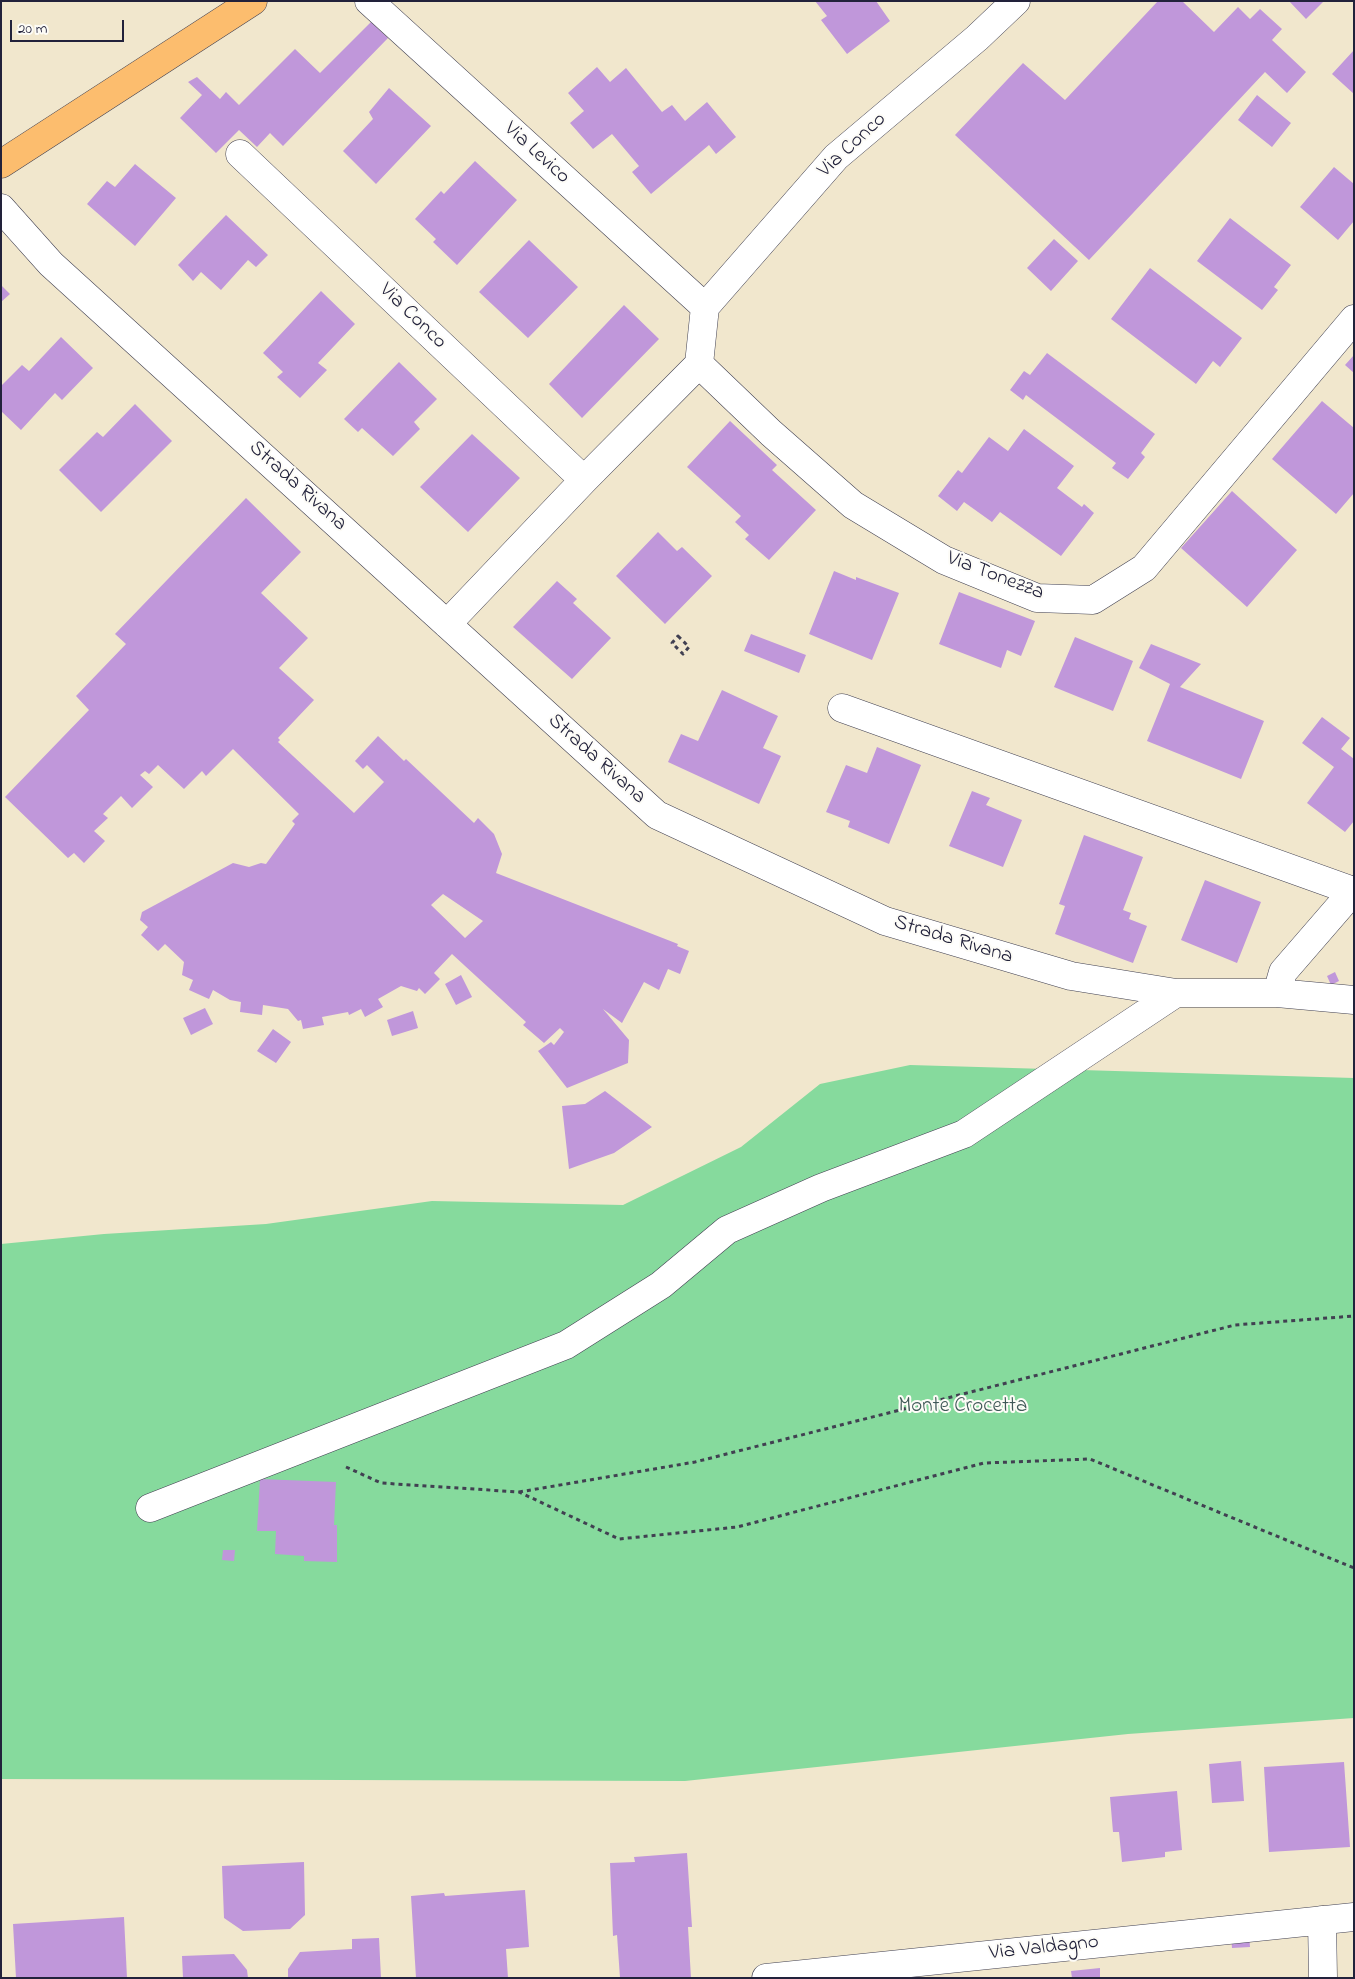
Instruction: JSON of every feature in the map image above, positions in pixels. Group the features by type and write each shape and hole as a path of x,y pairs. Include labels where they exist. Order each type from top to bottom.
{"main road":[{"path":"1,164 253,1"}],"street":[{"name":"Via Levico","path":"369,1 705,307"},
{"name":"Via Conco","path":"705,307 836,157 977,38 1016,1"},
{"name":"Via Conco","path":"240,154 584,480"},
{"name":"Strada Rivana","path":"1,208 52,264 657,815 885,921 1071,976 1176,993 1277,993 1354,1000"},
{"path":"447,624 584,480 699,364 705,307"},
{"name":"Via Tonezza","path":"699,364 771,433 852,505 944,560 1037,598 1093,600 1144,568 1354,319"},
{"path":"842,708 1353,891 1283,972 1277,993"},
{"path":"150,1508 566,1344 661,1285 727,1230 821,1188 964,1134 1176,993"},
{"name":"Via Valdagno","path":"766,1978 1354,1917"},
{"path":"1322,1920 1323,1978"}],"path":[{"path":"678,636 689,647 683,654 672,642 678,636"},
{"path":"305,1448 381,1483 519,1492 695,1462 1235,1325 1354,1316"},
{"path":"519,1492 619,1539 737,1527 984,1462 1090,1459 1354,1568"}],"green space":[{"name":"Monte Crocetta","path":"910,1065 1354,1078 1354,1718 1128,1734 685,1781 1,1779 1,1244 104,1234 266,1224 432,1201 623,1205 741,1147 820,1084"}],"building":[{"path":"815,1 876,1 890,21 847,54 821,20 827,16"},
{"path":"1158,1 1182,1 1214,32 1238,7 1250,19 1260,9 1282,29 1272,40 1306,72 1287,93 1265,72 1089,260 955,135 1023,63 1065,100"},
{"path":"1289,1 1324,1 1306,19"},
{"path":"371,22 388,38 283,146 270,133 257,147 239,130 216,153 180,118 202,95 188,82 197,77 220,99 226,92 239,105 295,49 320,73"},
{"path":"1354,50 1354,94 1332,74"},
{"path":"597,67 610,82 626,68 662,112 672,105 685,121 707,102 736,137 716,154 709,145 651,194 632,172 639,166 612,134 593,149 570,123 584,111 568,93"},
{"path":"389,88 431,126 376,184 343,151 373,119 369,112"},
{"path":"1257,95 1291,123 1272,147 1238,120"},
{"path":"475,161 517,200 457,265 433,242 436,239 415,219 441,191 444,194"},
{"path":"135,164 176,198 135,246 87,204 107,181 115,187"},
{"path":"1334,167 1354,184 1354,221 1338,240 1300,207"},
{"path":"226,215 268,255 256,267 248,260 221,290 201,272 193,281 178,265"},
{"path":"1230,218 1291,265 1274,287 1278,290 1262,310 1197,261"},
{"path":"1054,239 1078,261 1051,291 1027,268"},
{"path":"529,240 578,287 528,338 479,292"},
{"path":"1150,268 1242,338 1220,367 1213,361 1196,384 1111,319"},
{"path":"1,285 10,294 1,302"},
{"path":"321,291 355,324 318,363 327,370 300,398 277,377 283,372 263,353"},
{"path":"624,305 659,339 582,418 549,384"},
{"path":"61,337 93,368 62,400 55,393 21,430 1,411 1,386 22,365 29,371"},
{"path":"1047,353 1155,434 1141,453 1145,457 1128,479 1112,468 1116,463 1026,395 1023,400 1010,390 1024,371 1030,375"},
{"path":"1354,355 1354,373 1345,365"},
{"path":"399,362 437,399 414,422 420,429 393,456 362,428 358,432 344,419"},
{"path":"1322,401 1354,428 1354,493 1336,514 1272,459"},
{"path":"135,404 172,441 101,512 59,470 97,432 103,437"},
{"path":"730,421 777,465 772,470 816,510 769,560 745,539 749,535 735,522 741,516 687,467"},
{"path":"1024,429 1074,466 1057,488 1082,507 1084,504 1094,513 1061,556 1000,512 992,522 964,502 957,511 938,496 958,470 962,473 989,437 1008,451"},
{"path":"472,434 520,478 468,532 420,487"},
{"path":"1232,491 1297,550 1247,607 1181,548"},
{"path":"246,498 301,552 261,593 308,638 279,668 314,700 278,738 280,740 278,742 354,813 384,782 367,765 363,769 355,761 378,736 404,761 406,759 474,823 478,818 494,834 502,854 496,873 678,944 677,946 689,951 680,974 668,969 659,990 644,982 622,1023 603,1009 629,1040 628,1063 567,1088 538,1051 551,1042 554,1045 564,1032 560,1028 544,1043 523,1025 526,1022 452,954 434,973 440,979 425,994 419,988 417,991 401,986 378,999 383,1007 365,1017 361,1009 349,1015 348,1012 322,1017 324,1025 303,1029 301,1020 298,1021 288,1009 263,1005 262,1015 240,1012 241,1002 230,1000 213,990 209,999 189,990 193,980 182,975 184,962 165,944 158,951 141,935 148,927 140,920 142,912 233,863 249,867 261,863 266,864 295,824 292,821 299,814 233,749 206,776 202,771 184,789 158,765 149,774 145,771 140,775 153,787 132,808 121,796 103,814 108,818 94,831 105,841 84,863 74,853 68,858 5,797 89,710 76,696 126,644 115,634","holes":["443,894 483,921 465,938 431,905"]},
{"path":"658,532 677,551 682,547 712,576 665,624 616,576"},
{"path":"834,571 899,593 872,660 809,634"},
{"path":"557,581 577,599 573,603 611,638 572,679 513,627"},
{"path":"959,592 1035,621 1021,656 1007,650 1001,668 939,644"},
{"path":"751,634 806,655 799,673 744,651"},
{"path":"1075,637 1133,661 1113,711 1054,687"},
{"path":"1151,644 1201,664 1180,687 1264,721 1241,779 1147,741 1170,684 1139,668"},
{"path":"722,690 778,716 763,748 781,756 759,804 668,762 681,734 698,741"},
{"path":"1322,717 1350,738 1341,749 1354,759 1354,821 1345,832 1307,803 1334,767 1302,743"},
{"path":"877,747 921,765 889,844 848,827 850,821 826,812 846,765 867,773"},
{"path":"972,791 990,798 986,805 1022,820 1003,867 949,846"},
{"path":"1084,835 1143,857 1123,910 1131,913 1129,919 1147,926 1133,963 1055,934 1065,906 1059,904"},
{"path":"1205,880 1261,902 1237,963 1181,940"},
{"path":"1335,972 1339,981 1331,985 1327,976"},
{"path":"461,975 472,997 456,1005 445,984"},
{"path":"205,1008 213,1024 191,1035 183,1018"},
{"path":"413,1011 418,1028 392,1036 387,1020"},
{"path":"273,1029 291,1042 276,1063 257,1051"},
{"path":"605,1091 652,1127 614,1153 569,1169 562,1106 585,1104"},
{"path":"260,1479 336,1482 334,1525 337,1525 337,1562 304,1561 304,1556 275,1554 276,1531 257,1531"},
{"path":"223,1550 235,1550 234,1561 222,1560"},
{"path":"1241,1761 1244,1801 1212,1803 1209,1764"},
{"path":"1344,1762 1350,1847 1269,1852 1264,1767"},
{"path":"1177,1791 1182,1850 1165,1852 1165,1857 1122,1862 1119,1832 1113,1832 1110,1797"},
{"path":"687,1853 692,1927 688,1927 691,1978 620,1978 617,1935 613,1936 610,1863 635,1862 634,1857"},
{"path":"304,1862 305,1915 290,1929 243,1931 224,1918 222,1866"},
{"path":"525,1890 529,1947 506,1949 508,1978 416,1978 411,1896 444,1893 445,1896"},
{"path":"124,1917 127,1978 16,1978 13,1924"},
{"path":"1249,1933 1250,1947 1232,1948 1231,1935"},
{"path":"379,1938 381,1978 288,1978 288,1969 300,1952 352,1949 352,1939"},
{"path":"234,1954 247,1970 248,1978 183,1978 182,1956"},
{"path":"1100,1968 1100,1978 1072,1978 1071,1971"}]}
